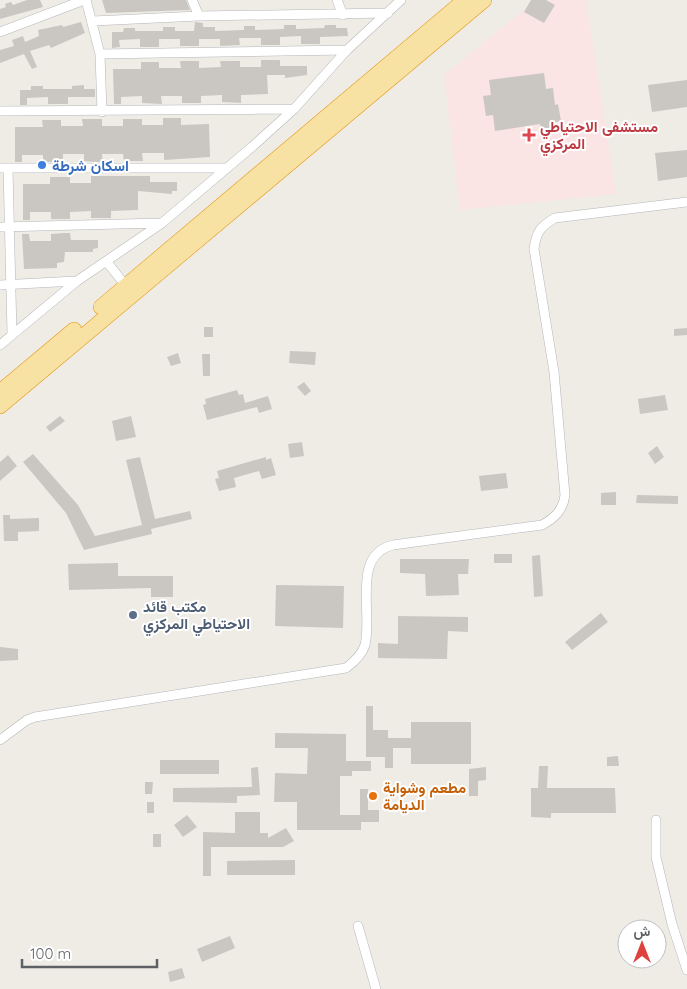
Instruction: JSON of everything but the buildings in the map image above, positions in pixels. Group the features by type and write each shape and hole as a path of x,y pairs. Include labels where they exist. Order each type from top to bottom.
{"highway":[{"path":"0,392 465,0"},
{"path":"0,406 484,0"}],"street":[{"path":"0,32 85,0 93,22 100,54 102,112"},
{"path":"192,0 199,16"},
{"path":"337,0 343,15"},
{"path":"4,340 77,281 162,223 294,109 347,50 401,0"},
{"path":"93,22 199,16 388,13"},
{"path":"100,54 347,50"},
{"path":"0,112 294,109"},
{"path":"4,340 10,284 4,227 4,168 226,168"},
{"path":"0,740 27,720 35,717 346,668 355,662 365,645 368,574 372,556 393,545 542,525 551,520 563,505 565,496 554,372 534,249 536,236 542,226 555,218 687,202"},
{"path":"4,227 162,223"},
{"path":"106,261 126,286"},
{"path":"0,285 77,281"},
{"path":"656,820 656,857 672,924 687,970"},
{"path":"358,926 376,989"}],"shaded area":[{"name":"مستشفى الاحتياطي المركزي","path":"536,0 586,0 616,194 460,210 444,75"}],"place":[{"name":"مستشفى الاحتياطي المركزي","path":"529,135"},
{"name":"اسكان شرطة","path":"42,165"},
{"name":"مكتب قائد الاحتياطي المركزي","path":"133,615"},
{"name":"مطعم وشواية الديامة","path":"373,796"}]}
